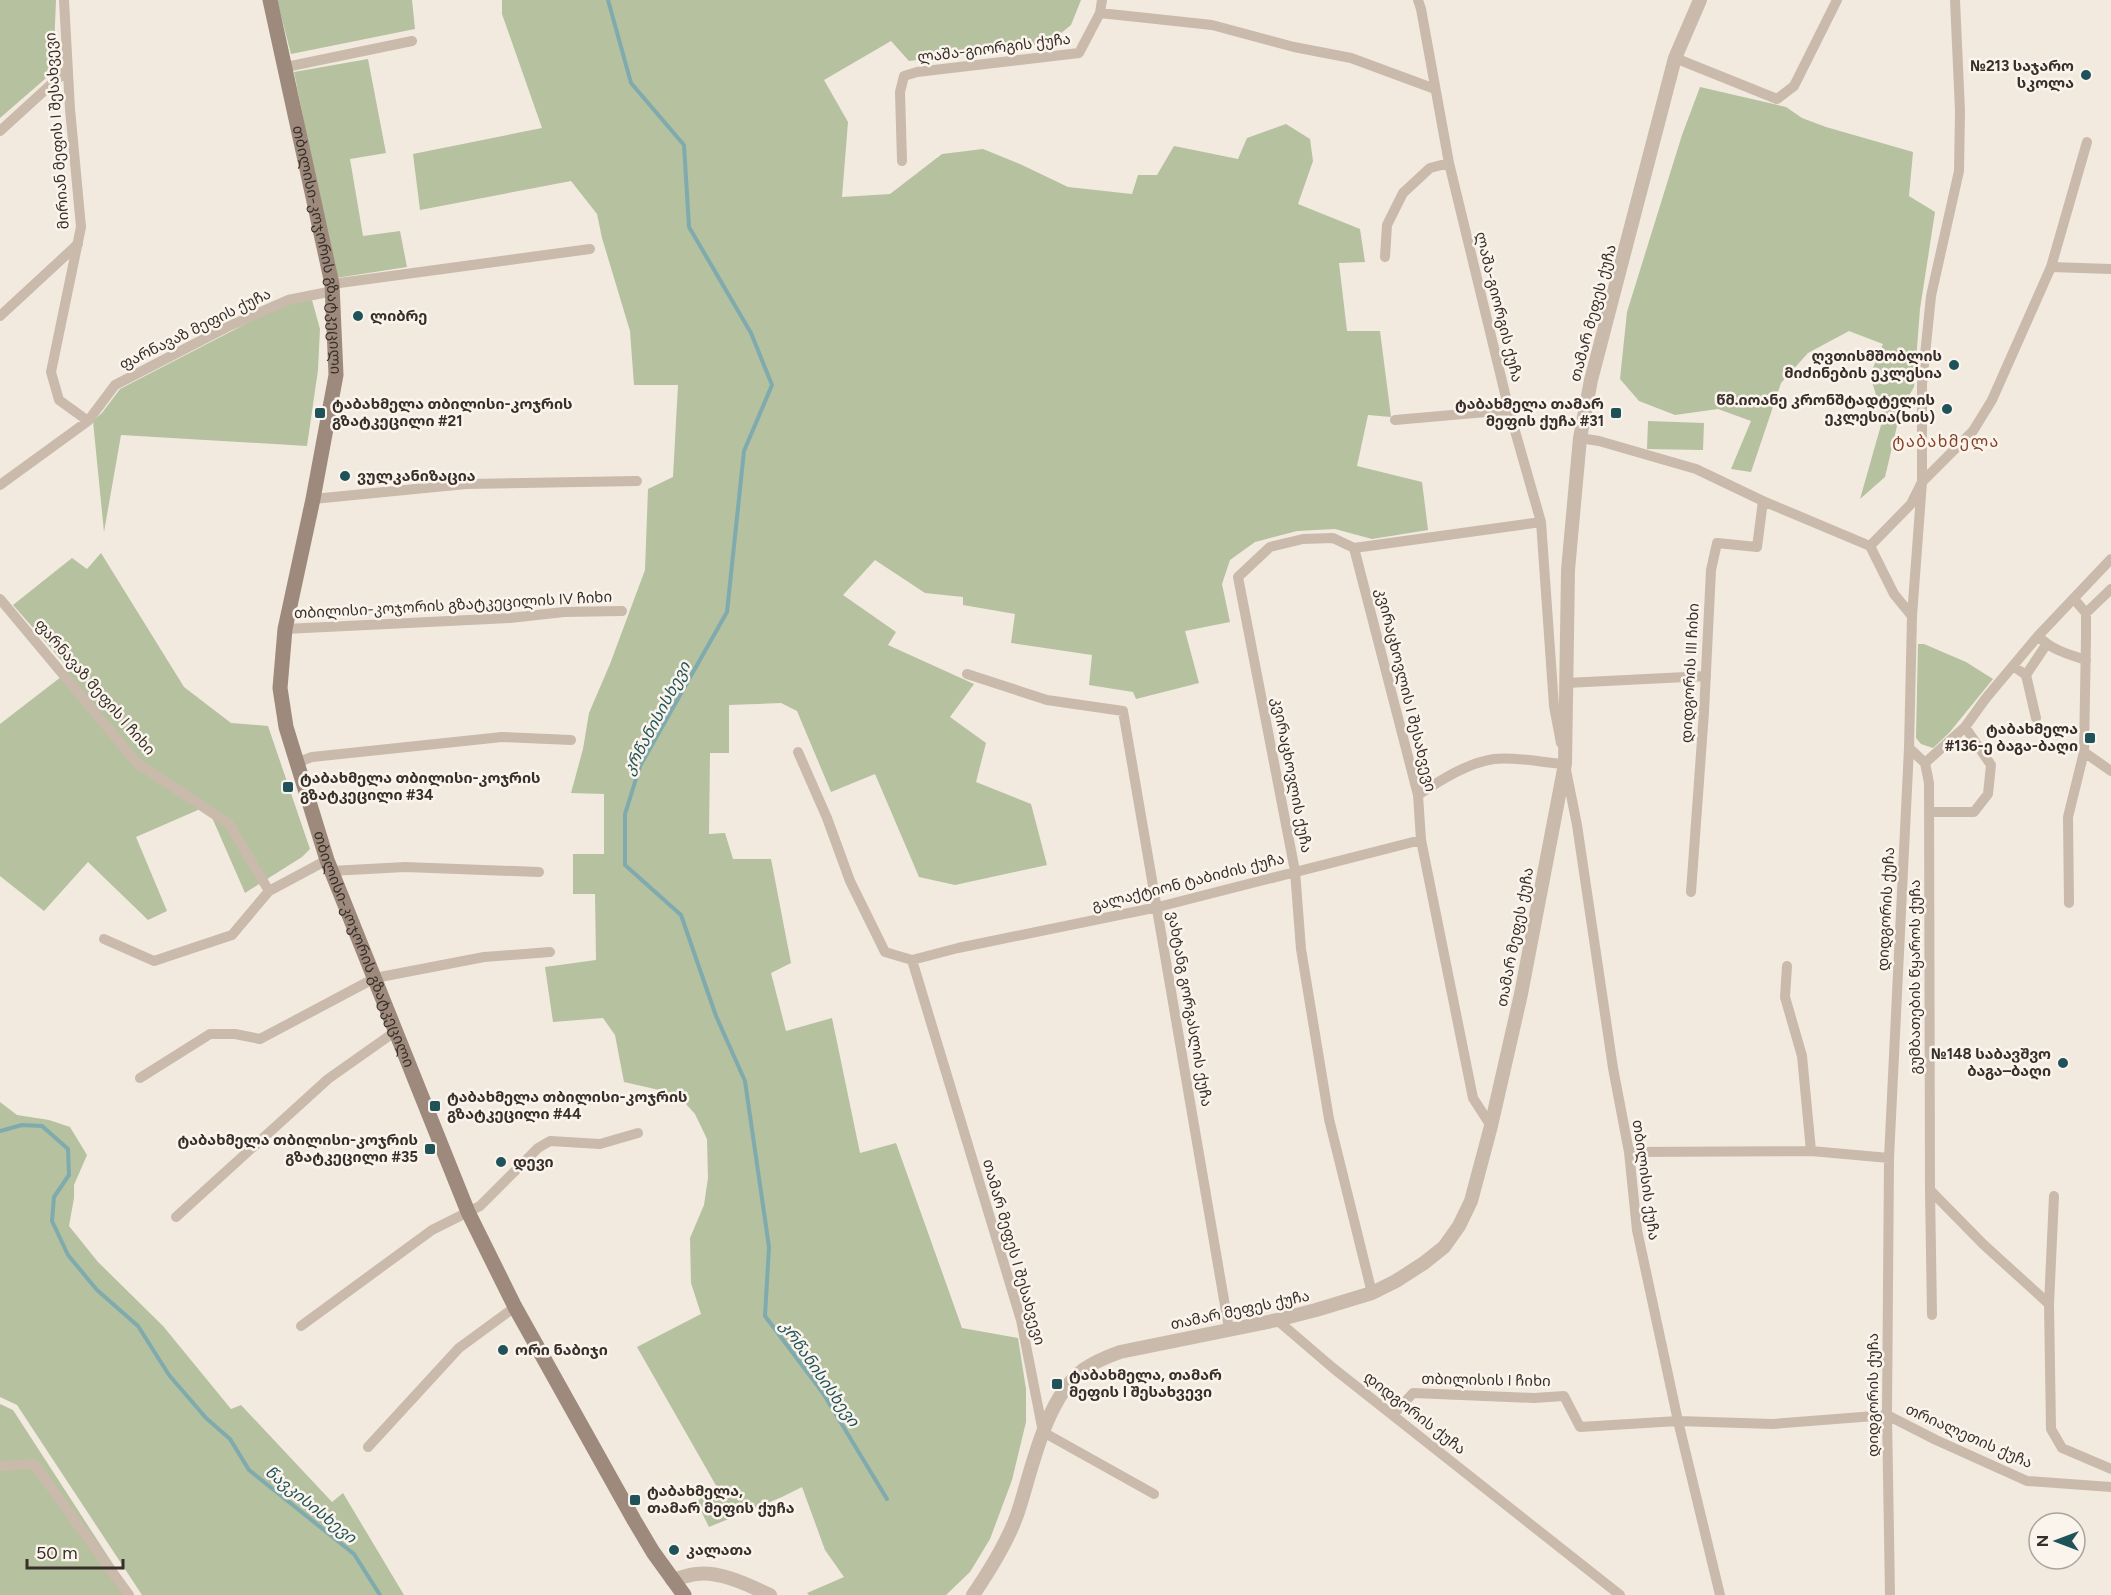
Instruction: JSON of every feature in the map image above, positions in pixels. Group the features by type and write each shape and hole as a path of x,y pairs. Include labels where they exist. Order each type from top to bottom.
{"main road":[{"name":"თბილისი-კოჯორის გზატკეცილი","path":"270,0 333,288 336,375 313,499 285,629 280,688 286,727 329,866 468,1212 515,1307 634,1520 684,1595"}],"street":[{"name":"მირიან მეფის I შესახვევი","path":"64,0 81,227 51,372 59,400 88,421"},
{"name":"ლაშა-გიორგის ქუჩა","path":"902,161 900,92 904,76 917,72 1079,53 1100,13 1102,0"},
{"name":"თამარ მეფეს ქუჩა","path":"973,1595 992,1568 1016,1517 1043,1432 1054,1408 1081,1371 1101,1359 1120,1352 1277,1320 1372,1293 1396,1281 1444,1247 1459,1226 1471,1201 1491,1126 1521,994 1565,764 1568,570 1580,438 1591,380 1675,58 1700,0"},
{"path":"1675,58 1777,99 1794,86 1837,0"},
{"name":"დიდგორის ქუჩა","path":"1890,1595 1887,1415 1889,1158 1909,748 1912,616 1922,482 1922,384 1931,296 1959,171 1960,111 1954,0"},
{"name":"ლაშა-გიორგის ქუჩა","path":"1422,3 1449,163 1509,410 1541,522 1554,706 1565,764"},
{"path":"1100,13 1212,25 1294,47 1351,58 1435,89"},
{"path":"286,67 412,41"},
{"path":"0,131 68,69"},
{"path":"1870,546 1911,504 1922,482 1973,431 1992,400 2051,267 2087,142"},
{"path":"1385,257 1387,225 1404,193 1430,168 1449,163"},
{"path":"0,316 78,244"},
{"name":"ფარნავაზ მეფის ქუჩა","path":"2,481 88,421 115,385 227,327 288,300 333,288 590,249"},
{"path":"2051,267 2111,269"},
{"path":"1395,420 1509,410"},
{"path":"1580,438 1599,441 1696,469 1763,501 1870,546 1894,594 1912,616"},
{"path":"313,499 466,484 637,481"},
{"name":"დიდგორის III ჩიხი","path":"1690,892 1706,676 1711,570 1717,543 1757,547 1763,501"},
{"name":"კვირაცხოვლის ქუჩა","path":"1372,1293 1329,1119 1301,949 1295,871 1238,577 1270,547 1303,539 1334,538 1354,548 1541,522"},
{"name":"კვირაცხოვლის I შესახვევი","path":"1354,548 1418,795 1420,840"},
{"path":"1909,748 1926,763 1965,727 2038,636 2111,559"},
{"path":"2086,613 2111,589"},
{"name":"ფარნავაზ მეფის I ჩიხი","path":"0,599 137,763 229,824 269,891"},
{"path":"2069,903 2068,818 2084,752 2086,660 2086,613 2074,599"},
{"name":"თბილისი-კოჯორის გზატკეცილის IV ჩიხი","path":"285,629 510,618 564,612 622,611"},
{"path":"2038,636 2046,645 2061,653 2086,660"},
{"path":"2026,675 2046,645"},
{"path":"2013,666 2026,675 2036,718"},
{"name":"ვახტანგ გორგასლის ქუჩა","path":"967,674 1047,700 1124,711 1229,1329"},
{"path":"1566,684 1706,676"},
{"path":"1929,812 1974,812 1988,794 1991,765 1965,727"},
{"path":"296,763 312,757 502,737 571,740"},
{"path":"798,752 827,818 850,881 885,952 912,960"},
{"path":"2084,752 2111,771"},
{"path":"1418,795 1476,763 1497,758 1565,764"},
{"name":"გუმბათების წყაროს ქუჩა","path":"1926,763 1929,783 1932,1315"},
{"name":"თბილისის ქუჩა","path":"1565,764 1577,825 1613,1068 1629,1152 1637,1230 1678,1421 1720,1595"},
{"path":"1420,840 1473,1098 1491,1126"},
{"name":"გალაქტიონ ტაბიძის ქუჩა","path":"912,960 958,948 1158,907 1420,840"},
{"path":"104,939 154,961 232,935 269,891 329,866 539,872"},
{"path":"140,1078 210,1034 235,1034 260,1039 375,978 484,957 550,952"},
{"name":"თამარ მეფეს I შესახვევი","path":"912,960 1021,1320 1043,1432"},
{"path":"1787,966 1785,997 1802,1056 1811,1151"},
{"path":"176,1217 328,1079 396,1031"},
{"path":"301,1326 432,1230 480,1206 538,1148 550,1141 600,1144 638,1133"},
{"path":"1629,1152 1811,1151 1889,1158"},
{"path":"1930,1190 1983,1244 2049,1304"},
{"path":"2054,1196 2049,1304 2051,1429 2062,1448 2111,1469"},
{"path":"368,1447 459,1348 515,1307"},
{"name":"დიდგორის ქუჩა","path":"1277,1320 1620,1595"},
{"name":"თბილისის I ჩიხი","path":"1393,1415 1413,1393 1534,1398 1564,1396 1580,1427 1678,1421"},
{"path":"1678,1421 1773,1424 1887,1415"},
{"name":"თრიალეთის ქუჩა","path":"1887,1415 2027,1481 2111,1487"},
{"path":"1043,1432 1154,1494"},
{"path":"0,1466 34,1464 129,1595"},
{"path":"672,1580 697,1574 715,1575 770,1595"}],"green space":[{"path":"0,0 56,0 53,72 0,118"},
{"path":"277,0 412,0 415,29 291,54"},
{"path":"502,0 1081,0 1071,25 1049,43 909,61 891,41 824,80 848,122 842,197 890,194 942,154 983,149 1068,187 1132,194 1138,175 1157,175 1174,146 1238,159 1247,138 1286,124 1310,139 1313,161 1298,204 1360,229 1365,262 1339,263 1347,331 1380,331 1391,417 1368,415 1357,466 1422,482 1428,530 1372,539 1335,529 1297,531 1255,542 1230,560 1222,584 1230,622 1185,631 1199,683 1136,699 1133,692 1089,685 1092,655 1011,643 1015,614 963,605 963,597 925,593 875,560 843,595 896,632 888,645 974,684 950,717 986,743 976,782 1031,804 1047,865 955,885 919,877 875,774 831,792 797,711 781,703 729,705 729,753 710,753 709,834 725,833 733,859 771,859 791,963 771,973 786,1031 832,1018 860,1153 896,1143 962,1328 1018,1338 1026,1389 1026,1422 1012,1480 990,1539 970,1572 946,1595 809,1595 807,1593 844,1577 825,1550 802,1487 709,1527 696,1501 718,1489 637,1347 701,1314 691,1283 690,1238 704,1205 708,1178 707,1139 695,1114 677,1094 624,1082 615,1035 603,1018 553,1022 545,967 596,960 595,894 573,894 573,854 604,854 604,794 571,793 583,749 589,713 645,570 648,489 673,477 678,385 634,385 630,331 597,214 571,181 420,210 413,154 542,128 502,14"},
{"path":"368,59 386,153 350,159 363,236 400,231 407,267 336,278 294,72"},
{"path":"1700,87 1786,107 1802,118 1826,127 1913,152 1909,196 1935,212 1920,309 1914,387 1901,409 1885,477 1860,499 1883,418 1870,375 1883,344 1849,331 1808,353 1781,383 1751,472 1731,469 1751,421 1718,409 1675,415 1639,401 1620,379 1627,312 1682,135"},
{"path":"312,300 320,329 318,370 307,446 121,435 104,532 93,421 120,389 288,302"},
{"path":"1648,421 1704,423 1703,450 1647,449"},
{"path":"101,553 184,687 231,723 268,726 310,849 302,857 245,893 207,806 136,837 167,911 148,920 88,862 44,911 0,876 0,724 70,670 13,605 72,558 87,569"},
{"path":"1918,644 1924,644 1966,662 1993,679 1949,733 1933,748 1921,744 1916,738"},
{"path":"0,1102 17,1115 49,1120 70,1127 87,1155 74,1185 69,1226 98,1262 163,1326 231,1409 241,1405 332,1502 343,1493 404,1595 142,1595 17,1405 0,1397"},
{"path":"0,1404 13,1410 133,1595 0,1595"}],"waterway":[{"name":"კრწანისისხევი","path":"608,0 631,83 684,145 689,227 751,333 772,385 744,451 727,612 640,766 625,814 625,865 681,915 716,1016 745,1081 769,1247 765,1316 823,1393 887,1499"},
{"name":"წავკისისხევი","path":"0,1131 22,1125 42,1126 68,1149 69,1175 54,1197 52,1221 68,1255 97,1290 138,1326 169,1375 206,1418 230,1439 249,1470 354,1554 380,1595"}],"place":[{"name":"№213 საჯარო სკოლა","path":"2086,75"},
{"name":"ლიბრე","path":"358,316"},
{"name":"ღვთისმშობლის მიძინების ეკლესია","path":"1954,365"},
{"name":"წმ.იოანე კრონშტადტელის ეკლესია(ხის)","path":"1947,409"},
{"name":"ტაბახმელა თბილისი-კოჯრის გზატკეცილი #21","path":"320,413"},
{"name":"ტაბახმელა თამარ მეფის ქუჩა #31","path":"1616,413"},
{"name":"ვულკანიზაცია","path":"345,476"},
{"name":"ტაბახმელა #136-ე ბაგა-ბაღი","path":"2090,738"},
{"name":"ტაბახმელა თბილისი-კოჯრის გზატკეცილი #34","path":"288,787"},
{"name":"№148 საბავშვო ბაგა–ბაღი","path":"2063,1063"},
{"name":"ტაბახმელა თბილისი-კოჯრის გზატკეცილი #44","path":"435,1106"},
{"name":"ტაბახმელა თბილისი-კოჯრის გზატკეცილი #35","path":"430,1149"},
{"name":"დევი","path":"501,1162"},
{"name":"ორი ნაბიჯი","path":"503,1350"},
{"name":"ტაბახმელა, თამარ მეფის I შესახვევი","path":"1057,1384"},
{"name":"ტაბახმელა, თამარ მეფის ქუჩა","path":"635,1500"},
{"name":"კალათა","path":"674,1550"}],"district":[{"name":"ტაბახმელა","path":"1946,441"}]}
